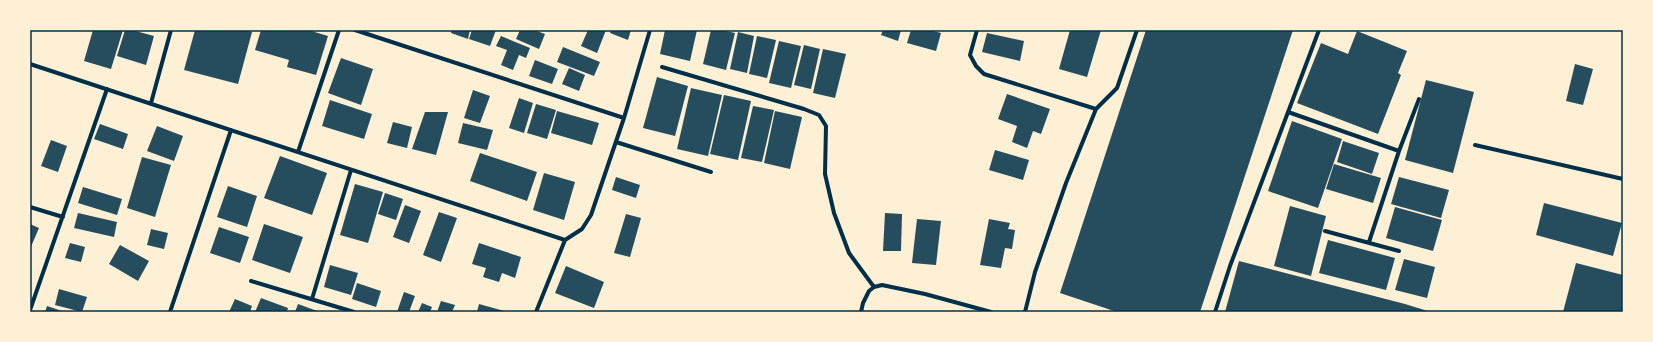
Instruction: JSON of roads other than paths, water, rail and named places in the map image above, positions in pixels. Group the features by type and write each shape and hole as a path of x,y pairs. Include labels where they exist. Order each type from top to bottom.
{"street":[{"path":"151,103 171,30"},
{"path":"298,152 339,30"},
{"path":"355,30 624,118"},
{"path":"536,312 565,240 582,229 591,215 624,118 650,30"},
{"path":"978,30 970,55 976,66 984,74 1096,109"},
{"path":"1025,312 1035,272 1066,183 1096,109 1117,88 1137,30"},
{"path":"1215,312 1230,266 1319,30"},
{"path":"30,64 565,240"},
{"path":"662,67 804,109 819,115 826,126 825,174 834,213 849,253 874,287"},
{"path":"30,310 107,89"},
{"path":"1369,242 1399,151 1419,98"},
{"path":"1288,112 1399,151"},
{"path":"170,312 232,130"},
{"path":"616,142 711,172"},
{"path":"1475,145 1623,180"},
{"path":"312,299 351,170"},
{"path":"30,207 63,217"},
{"path":"1325,231 1399,251"},
{"path":"251,282 354,312"},
{"path":"861,312 863,303 869,291 874,287 882,285 991,312"}]}
